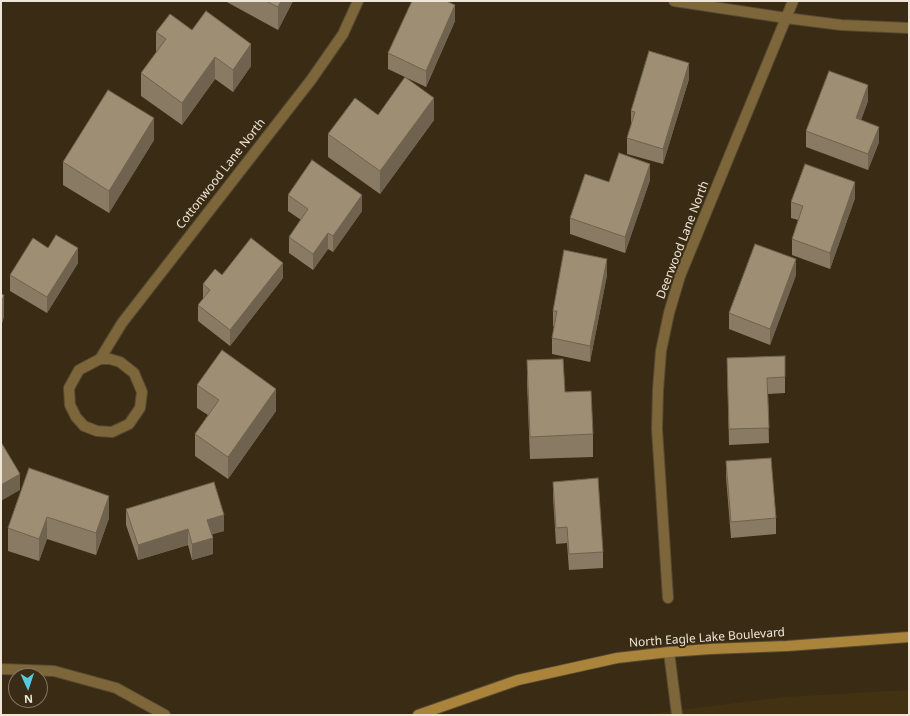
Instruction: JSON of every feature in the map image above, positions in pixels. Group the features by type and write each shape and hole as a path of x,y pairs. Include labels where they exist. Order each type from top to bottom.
{"street":[{"name":"Cottonwood Lane North","path":"100,359 122,323 329,54 343,34 358,1"},
{"path":"674,1 841,25 909,28"},
{"name":"Deerwood Lane North","path":"668,598 657,428 661,351 669,313 680,276 793,1"},
{"path":"100,359 110,359 120,362 134,372 142,392 140,408 129,424 112,432 97,431 84,426 76,417 70,405 69,388 79,370 100,359"},
{"name":"North Eagle Lake Boulevard","path":"418,715 518,680 617,658 710,649 787,646 909,637"},
{"path":"669,652 677,715"},
{"path":"1,668 54,671 116,688 165,715"}],"shaded area":[{"path":"909,690 909,715 640,715 784,697"}],"building":[{"path":"266,1 281,1 278,7"},
{"path":"412,1 446,1 455,5 426,71 388,53"},
{"path":"206,11 251,44 233,70 215,57 182,103 141,73 166,39 156,32 170,14 192,30"},
{"path":"649,51 689,63 663,149 627,138 635,112 631,111"},
{"path":"829,71 868,85 856,118 879,127 868,154 806,131"},
{"path":"405,77 434,98 380,171 328,134 355,98 378,115"},
{"path":"108,90 154,118 109,191 63,162"},
{"path":"619,153 650,164 625,237 570,218 585,174 609,182"},
{"path":"312,160 362,195 333,236 328,233 313,254 289,237 308,209 288,195"},
{"path":"805,164 855,182 830,253 792,239 803,206 791,202"},
{"path":"56,235 78,248 47,297 10,275 33,238 48,248"},
{"path":"251,238 283,263 230,330 198,305 210,290 203,284 215,269 222,275"},
{"path":"755,244 796,259 770,329 729,313"},
{"path":"564,250 607,259 590,346 552,338 557,311 553,311"},
{"path":"1,294 4,295 1,304"},
{"path":"222,350 276,389 228,457 195,434 219,400 197,385"},
{"path":"785,356 785,377 767,378 769,428 729,429 727,358"},
{"path":"563,359 565,392 591,391 593,434 530,437 527,360"},
{"path":"1,442 20,474 1,485"},
{"path":"771,458 776,518 731,522 726,461"},
{"path":"29,468 109,496 96,533 47,517 39,539 8,528"},
{"path":"598,478 603,552 569,554 567,527 556,528 553,482"},
{"path":"214,482 224,515 207,520 213,538 192,544 188,529 138,545 126,509"}]}
